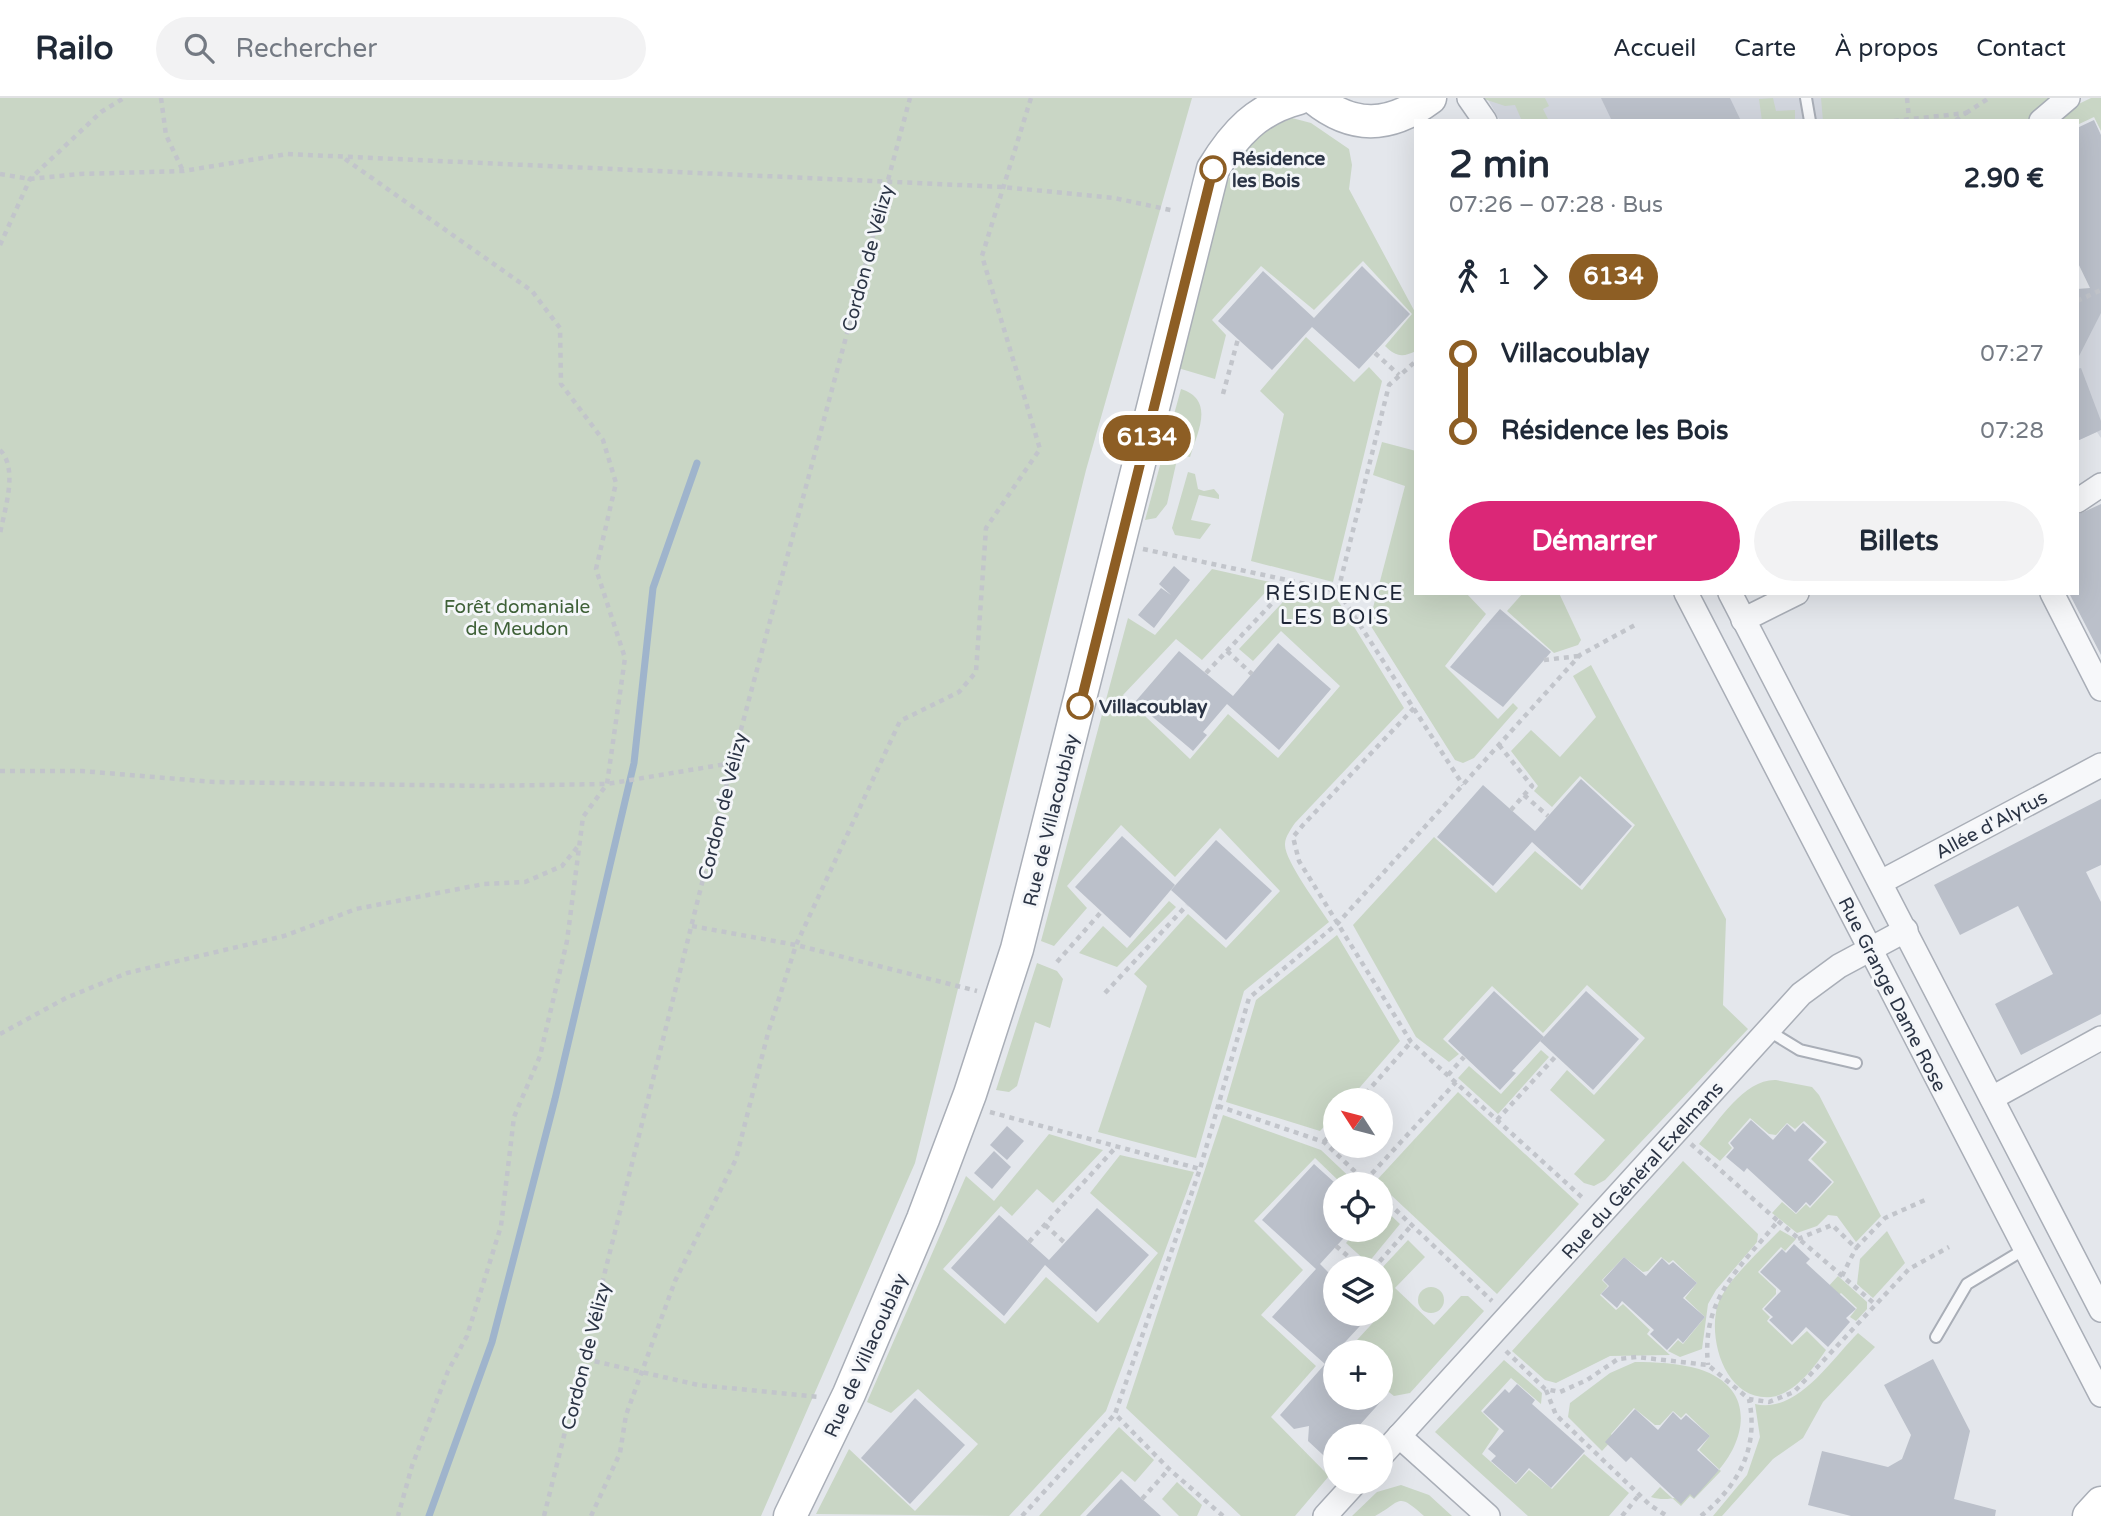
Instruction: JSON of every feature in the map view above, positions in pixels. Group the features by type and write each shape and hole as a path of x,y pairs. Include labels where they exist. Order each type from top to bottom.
{"street":[{"name":"Rue de Villacoublay","path":"790,1516 849,1394 897,1282 970,1094 1017,949 1121,546 1180,213 1238,132 1273,106 1299,98"},
{"path":"1314,98 1330,111 1367,122 1421,111"},
{"path":"1469,98 1484,119"},
{"path":"2043,119 2068,98"},
{"path":"2079,501 2101,485"},
{"name":"Rue Grange Dame Rose","path":"1687,595 2101,1395"},
{"name":"Rue Grange Dame Rose","path":"1731,595 2101,1310"},
{"path":"1743,620 1793,595"},
{"path":"2053,595 2101,689"},
{"name":"Allée d'Alytus","path":"1881,882 2101,765"},
{"name":"Rue du Général Exelmans","path":"1393,1443 1801,994 1868,949 1906,930"},
{"path":"1992,1098 2101,1038"},
{"path":"1399,1436 1488,1516"},
{"path":"1325,1516 1345,1494"},
{"path":"2090,1516 2101,1503"}],"lane":[{"path":"1806,98 1810,119"},
{"path":"1769,1031 1800,1051 1856,1063"},
{"path":"1936,1337 1967,1284 2025,1249"}],"path":[{"path":"0,245 30,179 101,112 124,98"},
{"path":"161,98 166,135 183,171"},
{"name":"Cordon de Vélizy","path":"544,1516 732,763 910,98"},
{"path":"591,1516 620,1452 626,1415 675,1281 736,1159 768,1033 796,945 900,721 959,692 976,672 986,528 1040,449 982,256 1031,98"},
{"path":"1906,98 1909,118"},
{"path":"1958,119 1989,98"},
{"path":"1904,119 1966,113"},
{"path":"0,174 30,179 80,174 183,171 288,154 345,159 1003,187 1114,198 1180,213"},
{"path":"345,159 532,290 560,328 561,384 603,440 616,483 596,569 625,658 607,783 583,817 567,941 540,1056 514,1117 501,1226 467,1336 448,1371 412,1466 398,1516"},
{"path":"2079,300 2101,290"},
{"path":"1223,394 1238,339"},
{"path":"1374,353 1399,375"},
{"path":"1338,591 1389,385 1414,363"},
{"path":"0,450 4,453 9,476 0,534"},
{"path":"1121,546 1338,591 1463,785"},
{"path":"1206,673 1294,581"},
{"path":"1021,1516 1115,1414 1200,1169 1250,998 1338,923 1580,656 1635,625"},
{"path":"1227,651 1252,674"},
{"path":"1544,660 1580,656"},
{"path":"1413,708 1293,837 1299,861 1411,1042 1601,1215"},
{"path":"1499,745 1532,786 1511,810"},
{"path":"0,771 82,771 214,782 486,786 607,783 732,763"},
{"path":"1524,795 1548,816"},
{"path":"0,1034 66,998 127,973 284,936 356,909 484,884 525,882 562,866 579,844"},
{"path":"1105,993 1187,905"},
{"path":"1057,962 1102,911"},
{"path":"692,926 796,945 981,992"},
{"path":"975,1004 981,992 982,978"},
{"path":"1370,1088 1411,1042"},
{"path":"1497,1120 1556,1056"},
{"path":"1448,1075 1464,1057"},
{"path":"1377,1172 1456,1082"},
{"path":"990,1100 987,1111 1200,1169"},
{"path":"1218,1106 1323,1142"},
{"path":"1677,1131 1875,1305"},
{"path":"1029,1242 1117,1146"},
{"path":"1341,1158 1355,1172"},
{"path":"1842,1276 1856,1248 1885,1218 1925,1200"},
{"path":"1393,1207 1508,1316"},
{"path":"1708,1364 1706,1348 1714,1304 1778,1221"},
{"path":"1045,1225 1065,1243"},
{"path":"1385,1256 1412,1225"},
{"path":"1798,1239 1832,1225 1856,1248"},
{"path":"1336,1246 1348,1256"},
{"path":"1545,1389 1560,1392 1587,1380 1618,1360 1637,1357 1708,1364 1748,1399 1769,1402 1794,1392 1909,1269 1949,1247"},
{"path":"1490,1336 1545,1389 1556,1415 1639,1495 1667,1516"},
{"path":"585,1359 640,1374 698,1384 824,1397 818,1409"},
{"path":"1701,1516 1718,1502 1740,1474 1753,1436 1748,1399"},
{"path":"1115,1414 1169,1469 1223,1516"},
{"path":"1142,1499 1169,1469"},
{"path":"1622,1516 1639,1495"}],"shaded area":[{"path":"1487,98 2046,98 2024,119 1499,119"},
{"path":"2101,294 2101,438 2097,432 2079,440 2079,303"}],"green space":[{"name":"Forêt domaniale de Meudon","path":"0,98 1192,98 1086,470 915,1163 761,1516 0,1516"},
{"path":"1481,98 1545,98 1549,106 1543,109 1548,119 1521,119 1515,105 1505,106"},
{"path":"1773,98 1776,111 1795,110 1795,119 1762,119 1759,99"},
{"path":"1821,98 2055,98 2033,119 1823,119"},
{"path":"2091,98 2101,98 2101,131 2094,117 2079,124 2079,119 2055,119 2062,112"},
{"path":"1292,118 1311,123 1349,149 1352,165 1349,189 1414,310 1414,352 1399,355 1385,346 1412,314 1363,261 1314,310 1261,266 1212,320 1226,335 1215,379 1178,368 1226,184 1245,151 1263,131"},
{"path":"1306,337 1354,382 1369,367 1382,381 1333,582 1251,561 1284,414 1260,391"},
{"path":"1181,389 1198,401 1201,408 1200,427 1190,457 1178,455 1167,504 1156,518 1145,520"},
{"path":"1382,442 1414,450 1414,595 1468,595 1486,614 1445,666 1498,719 1513,703 1518,708 1474,758 1463,763 1455,760 1369,623 1405,486 1373,475"},
{"path":"1188,472 1195,474 1198,489 1214,489 1219,495 1219,499 1199,495 1191,520 1211,524 1200,539 1175,535 1172,528"},
{"path":"1212,569 1274,583 1202,660 1176,639 1123,695 1190,759 1228,714 1278,758 1340,686 1281,631 1253,661 1239,649 1297,587 1337,599 1404,708 1295,823 1287,836 1285,844 1290,861 1329,922 1244,991 1196,1158 1098,1132 1147,986 1134,974 1188,914 1226,948 1280,891 1220,828 1175,877 1121,825 1067,886 1087,908 1054,946 1041,941 1128,618 1155,635"},
{"path":"1521,595 1560,595 1581,640 1578,645 1554,653 1507,611"},
{"path":"1591,665 1726,919 1723,1005 1748,1029 1605,1180 1594,1186 1584,1183 1574,1174 1605,1140 1550,1090 1567,1070 1594,1095 1645,1038 1587,985 1543,1033 1492,986 1443,1039 1459,1054 1449,1062 1416,1037 1353,925 1434,837 1496,893 1535,851 1582,890 1635,825 1580,776 1552,807 1534,791 1538,786 1511,751 1531,730 1560,757 1596,717 1573,676"},
{"path":"1169,901 1176,907 1117,967 1079,953 1103,926 1127,948"},
{"path":"1337,935 1400,1041 1359,1088 1323,1088 1323,1128 1320,1131 1226,1102 1256,1000"},
{"path":"1037,963 1057,971 1063,979 1050,1028 1035,1022 1017,1086 1009,1092 996,1090"},
{"path":"1541,1050 1549,1057 1498,1114 1458,1078 1469,1066 1501,1094"},
{"path":"1776,1080 1812,1087 1819,1095 1881,1216 1856,1242 1837,1216 1828,1215 1817,1226 1797,1233 1772,1213 1782,1202 1796,1214 1806,1204 1810,1208 1834,1182 1811,1159 1827,1142 1804,1121 1795,1129 1787,1123 1776,1135 1769,1134 1750,1118 1728,1143 1732,1148 1720,1161 1699,1144 1743,1094 1753,1086"},
{"path":"1458,1092 1579,1204 1497,1294 1393,1197 1393,1172 1384,1172"},
{"path":"1223,1115 1321,1150 1323,1158 1329,1158 1344,1172 1330,1172 1315,1158 1254,1221 1303,1270 1261,1315 1316,1366 1271,1417 1323,1470 1323,1483 1295,1516 1241,1516 1126,1408"},
{"path":"1049,1134 1103,1150 1053,1203 1037,1189 1012,1216 1001,1206 943,1269 1005,1324 1046,1277 1098,1323 1158,1253 1090,1193 1120,1155 1194,1172 1106,1411 1009,1516 816,1514 849,1449 915,1511 978,1444 918,1389 891,1413 867,1402 966,1176 994,1201"},
{"path":"1683,1161 1758,1234 1757,1242 1716,1290 1708,1304 1702,1349 1680,1357 1668,1351 1678,1340 1683,1344 1705,1317 1685,1298 1697,1283 1673,1260 1669,1263 1661,1257 1648,1271 1643,1272 1624,1257 1602,1280 1608,1286 1600,1295 1616,1310 1623,1304 1650,1330 1647,1334 1670,1355 1610,1356 1556,1383 1545,1380 1512,1351"},
{"path":"1393,1217 1400,1224 1393,1233"},
{"path":"1780,1230 1796,1239 1785,1251 1781,1247 1758,1272 1776,1289 1776,1294 1762,1309 1770,1317 1767,1321 1792,1345 1807,1331 1826,1350 1809,1372 1788,1391 1771,1397 1755,1396 1742,1389 1723,1365 1715,1333 1715,1318 1718,1304 1729,1285"},
{"path":"1887,1231 1905,1263 1873,1298 1857,1284 1860,1259"},
{"path":"1408,1240 1425,1257 1395,1288 1434,1325 1461,1296 1468,1296 1484,1311 1410,1393 1394,1396 1393,1340 1357,1340 1370,1326 1393,1326 1393,1256"},
{"path":"1385,1242 1374,1256 1360,1256 1346,1243"},
{"path":"1838,1276 1867,1302 1867,1309 1856,1321 1850,1317 1857,1308 1841,1293 1835,1298 1826,1289"},
{"path":"1431,1287 1440,1291 1444,1300 1440,1309 1431,1313 1422,1309 1418,1300 1422,1291"},
{"path":"1858,1333 1875,1347 1823,1402 1803,1438 1773,1459 1722,1516 1713,1516 1747,1475 1760,1437 1755,1404 1770,1405 1799,1393 1825,1370"},
{"path":"1504,1360 1542,1393 1541,1404 1511,1378 1481,1411 1499,1429 1482,1454 1516,1484 1529,1470 1552,1489 1584,1454 1629,1493 1609,1516 1528,1516 1435,1432"},
{"path":"1635,1362 1691,1367 1726,1384 1739,1404 1740,1428 1732,1451 1719,1469 1699,1450 1710,1436 1686,1413 1681,1418 1673,1411 1660,1425 1655,1425 1634,1408 1611,1434 1614,1438 1602,1451 1568,1417 1570,1403 1610,1373"},
{"path":"1119,1427 1154,1460 1135,1482 1122,1471 1080,1516 1039,1516"},
{"path":"1719,1469 1721,1471 1694,1499 1690,1496 1681,1506 1672,1498 1696,1489"},
{"path":"1177,1482 1202,1505 1197,1516 1179,1516 1162,1499"},
{"path":"1401,1485 1429,1495 1452,1516 1424,1516 1408,1503 1399,1501 1375,1516 1352,1516 1375,1494 1393,1494 1393,1487"},
{"path":"1660,1487 1672,1498 1651,1497"}],"building":[{"path":"1601,98 1730,98 1740,119 1611,119"},
{"path":"2094,120 2101,135 2101,313 2079,356 2079,289 2090,288 2079,265 2079,127"},
{"path":"1362,266 1410,314 1359,369 1312,327 1272,370 1218,321 1263,271 1314,318"},
{"path":"2079,368 2101,421 2101,430 2079,440"},
{"path":"2101,504 2101,655 2070,595 2079,595 2079,514"},
{"path":"1174,566 1190,580 1154,628 1138,615 1161,588 1171,595 1159,584"},
{"path":"1500,609 1551,652 1503,707 1450,667"},
{"path":"1278,643 1331,689 1279,750 1227,704 1203,732 1207,735 1193,751 1135,702 1179,651 1233,696"},
{"path":"1581,779 1632,826 1580,886 1532,842 1493,886 1437,837 1483,785 1535,831"},
{"path":"2101,799 2101,865 2086,872 2101,902 2101,1014 2021,1055 1995,1004 2053,974 2018,906 1960,935 1934,885"},
{"path":"1122,836 1175,885 1130,938 1075,887"},
{"path":"1216,840 1272,891 1226,940 1171,890"},
{"path":"1494,991 1544,1037 1512,1071 1516,1073 1500,1090 1448,1041"},
{"path":"1586,991 1639,1039 1593,1090 1540,1041"},
{"path":"1751,1120 1773,1140 1787,1124 1795,1132 1803,1123 1824,1142 1808,1160 1832,1182 1810,1206 1806,1202 1796,1213 1747,1168 1744,1172 1726,1157 1734,1148 1730,1143"},
{"path":"1007,1126 1024,1141 1007,1160 990,1145"},
{"path":"994,1151 1011,1167 992,1189 974,1173"},
{"path":"1314,1164 1323,1172 1323,1242 1340,1242 1327,1256 1323,1256 1320,1264 1323,1267 1323,1326 1360,1326 1347,1340 1323,1340 1323,1362 1272,1317 1316,1269 1262,1220"},
{"path":"1097,1208 1149,1255 1096,1312 1045,1265 1004,1316 951,1268 999,1215 1049,1260"},
{"path":"1794,1244 1810,1259 1806,1263 1856,1309 1846,1318 1850,1322 1828,1347 1806,1327 1792,1342 1769,1320 1773,1317 1764,1309 1781,1291 1760,1272 1782,1249 1786,1253"},
{"path":"1624,1257 1646,1276 1662,1258 1669,1265 1673,1262 1697,1283 1683,1298 1705,1317 1683,1343 1678,1338 1667,1350 1650,1334 1654,1330 1622,1301 1617,1308 1601,1294 1609,1286 1603,1280"},
{"path":"1933,1359 1970,1431 1954,1499 1996,1510 1995,1516 1851,1516 1808,1505 1822,1451 1888,1467 1902,1459 1911,1435 1884,1385"},
{"path":"1323,1366 1323,1410 1373,1410 1361,1424 1323,1424 1323,1455 1308,1441 1309,1426 1294,1429 1280,1415"},
{"path":"1517,1384 1535,1400 1532,1404 1585,1451 1551,1488 1529,1468 1516,1483 1491,1461 1496,1456 1488,1449 1504,1431 1483,1412 1505,1389 1509,1393"},
{"path":"915,1398 965,1445 910,1504 861,1458"},
{"path":"1635,1409 1658,1430 1673,1412 1681,1420 1686,1415 1710,1436 1697,1450 1719,1470 1694,1498 1690,1494 1681,1504 1631,1457 1626,1462 1605,1442"},
{"path":"1121,1479 1142,1499 1161,1516 1086,1516"}],"waterway":[{"path":"429,1516 492,1342 555,1099 634,763 653,588 697,463"}],"bus line":[{"name":"6134","path":"1080,706 1213,169"}],"place":[{"name":"Résidence les Bois","path":"1213,169"},
{"name":"Villacoublay","path":"1080,706"}],"district":[{"name":"RÉSIDENCE LES BOIS","path":"1335,605"}]}
